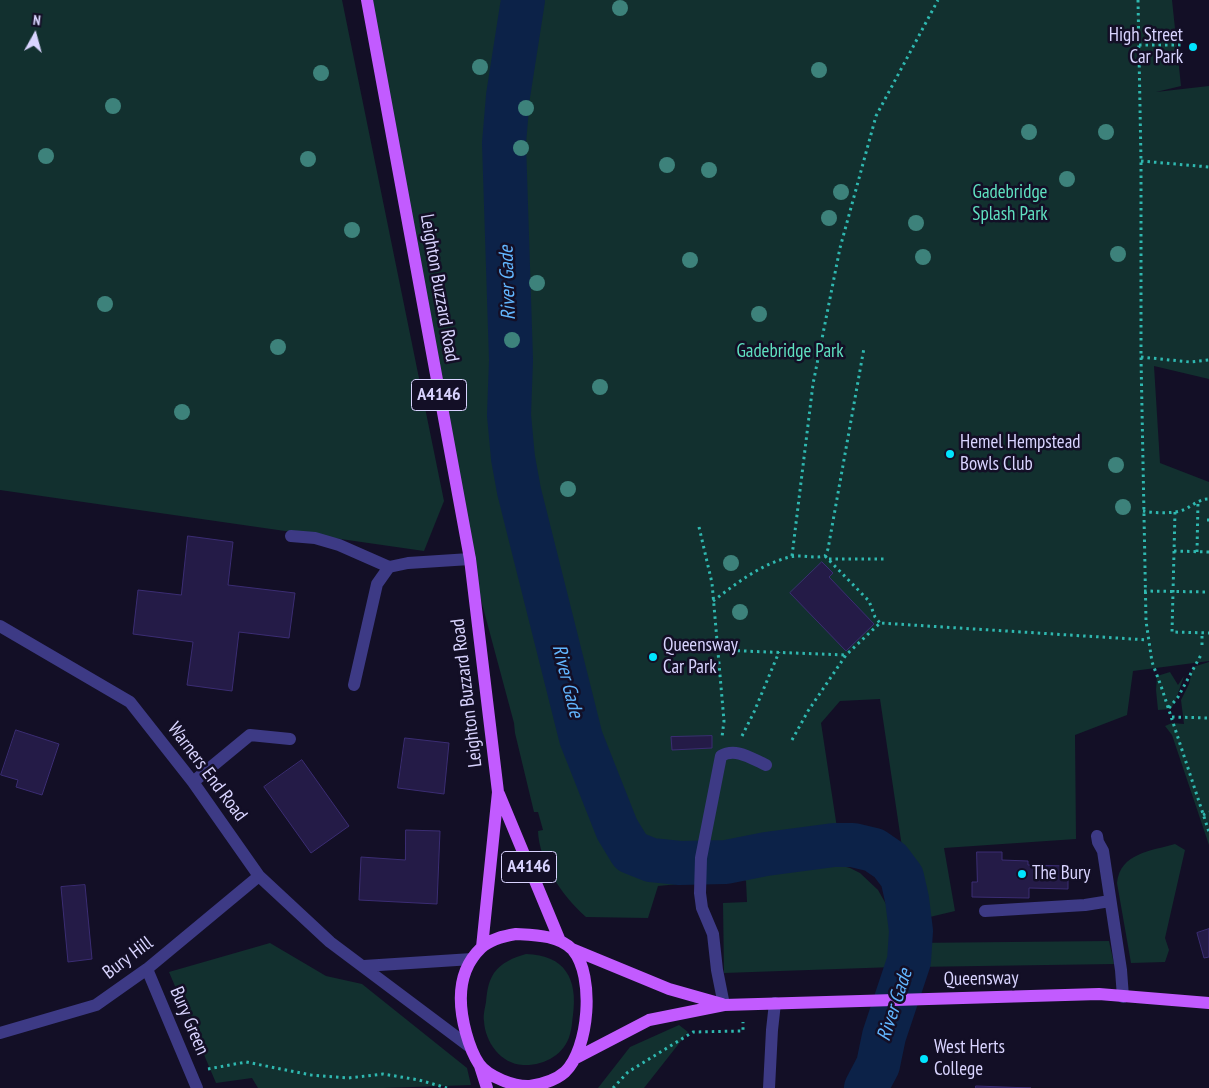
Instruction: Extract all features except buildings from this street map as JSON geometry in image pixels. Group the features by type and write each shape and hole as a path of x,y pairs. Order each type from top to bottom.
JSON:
{"main road":[{"name":"Leighton Buzzard Road","path":"367,0 470,559 498,792 482,947"},
{"name":"Leighton Buzzard Road","path":"498,792 560,941"},
{"path":"486,1088 480,1066 470,1047 462,1017 460,992 465,970 482,947 499,937 516,934 546,936 560,941 572,949 580,962 585,977 586,996 582,1036 576,1058 566,1072 559,1088"},
{"name":"Queensway","path":"572,949 669,989 724,1005"},
{"name":"Queensway","path":"576,1058 649,1020 724,1005 1100,994 1209,1003"},
{"path":"480,1066 499,1079 513,1084 528,1086 543,1084 566,1072"}],"street":[{"path":"291,536 315,538 339,545 389,567 408,563 470,559"},
{"path":"354,685 377,584 389,567"},
{"name":"Warners End Road","path":"0,626 130,702 193,782 259,876 330,942 470,1047"},
{"path":"193,782 250,734 290,739"},
{"path":"724,1005 717,970 713,934 702,908 700,892 701,864 727,754 741,754 766,765"},
{"path":"1097,836 1103,851 1122,970 1123,997"},
{"name":"Bury Hill","path":"0,1033 96,1005 147,969 259,876"},
{"path":"985,910 1085,905 1110,901"},
{"path":"364,966 472,959"},
{"name":"Bury Green","path":"147,969 197,1088"},
{"path":"769,1088 775,1003"}],"path":[{"path":"792,556 813,384 840,248 876,116 938,0"},
{"path":"1138,0 1144,591 1148,640 1152,662 1209,832"},
{"path":"1139,45 1184,45"},
{"path":"1141,161 1209,167"},
{"path":"825,556 864,348"},
{"path":"1141,357 1190,362 1209,360"},
{"path":"1143,511 1175,512 1185,509 1198,500 1209,499"},
{"path":"1197,552 1198,500"},
{"path":"1175,512 1172,632 1209,633"},
{"path":"700,527 712,583 727,754"},
{"path":"1174,552 1209,552"},
{"path":"714,601 755,571 772,562 792,556 825,556 869,601 875,617 880,623 1148,640"},
{"path":"829,559 887,559"},
{"path":"1144,591 1209,592"},
{"path":"792,740 808,711 846,655 880,623"},
{"path":"1202,632 1202,645"},
{"path":"718,650 846,655"},
{"path":"727,754 754,712 779,652"},
{"path":"1169,709 1178,697 1202,653"},
{"path":"1172,717 1209,718"},
{"path":"1203,815 1209,812"},
{"path":"613,1088 628,1072 693,1032 743,1030 743,1004"},
{"path":"190,1072 246,1062 311,1074 348,1078 383,1074 419,1080 447,1088"}],"green space":[{"path":"0,0 342,0 444,501 424,551 0,490"},
{"name":"Gadebridge Park","path":"367,0 1172,0 1181,86 1156,92 1209,86 1209,379 1154,366 1160,463 1209,482 1209,661 1133,671 1127,715 1075,735 1076,839 944,848 955,911 913,921 880,699 840,701 821,723 837,828 835,864 860,873 878,890 890,911 894,967 724,973 723,903 747,902 746,881 743,878 658,886 648,918 586,917 561,889 548,867 539,843 538,831 543,830 538,812 534,812 514,723 470,559"},
{"path":"1209,662 1209,845 1172,735 1165,726 1172,723 1184,724 1181,700 1189,684 1193,667"},
{"path":"1170,672 1178,685 1184,676 1171,709 1158,710 1157,676"},
{"path":"1175,844 1185,850 1165,938 1169,950 1165,962 1131,963 1117,883 1119,873 1130,859"},
{"path":"1109,941 1114,964 913,967 911,943"},
{"path":"270,943 326,976 362,984 467,1068 471,1085 384,1088 258,1088 252,1078 216,1083 169,972"},
{"path":"526,954 539,955 550,959 566,971 571,980 574,1002 571,1032 563,1048 552,1058 531,1065 515,1064 501,1056 487,1037 484,1016 488,987 494,973 508,961"},
{"path":"679,1025 688,1032 644,1088 598,1088 630,1047"}],"waterway":[{"name":"River Gade","path":"523,0 508,96 504,143 511,360 509,415 513,458 519,491 581,738 617,829 631,852 651,860 680,863 726,862 766,854 834,845 853,845 874,850 890,861 902,877 907,899 911,931 909,961 884,1036 878,1065 866,1088"}],"place":[{"name":"High Street Car Park","path":"1193,47"},
{"name":"Hemel Hempstead Bowls Club","path":"950,454"},
{"name":"Queensway Car Park","path":"653,657"},
{"name":"The Bury","path":"1022,874"},
{"name":"West Herts College","path":"924,1059"}],"park label":[{"name":"Gadebridge Splash Park","path":"1010,204"}]}
